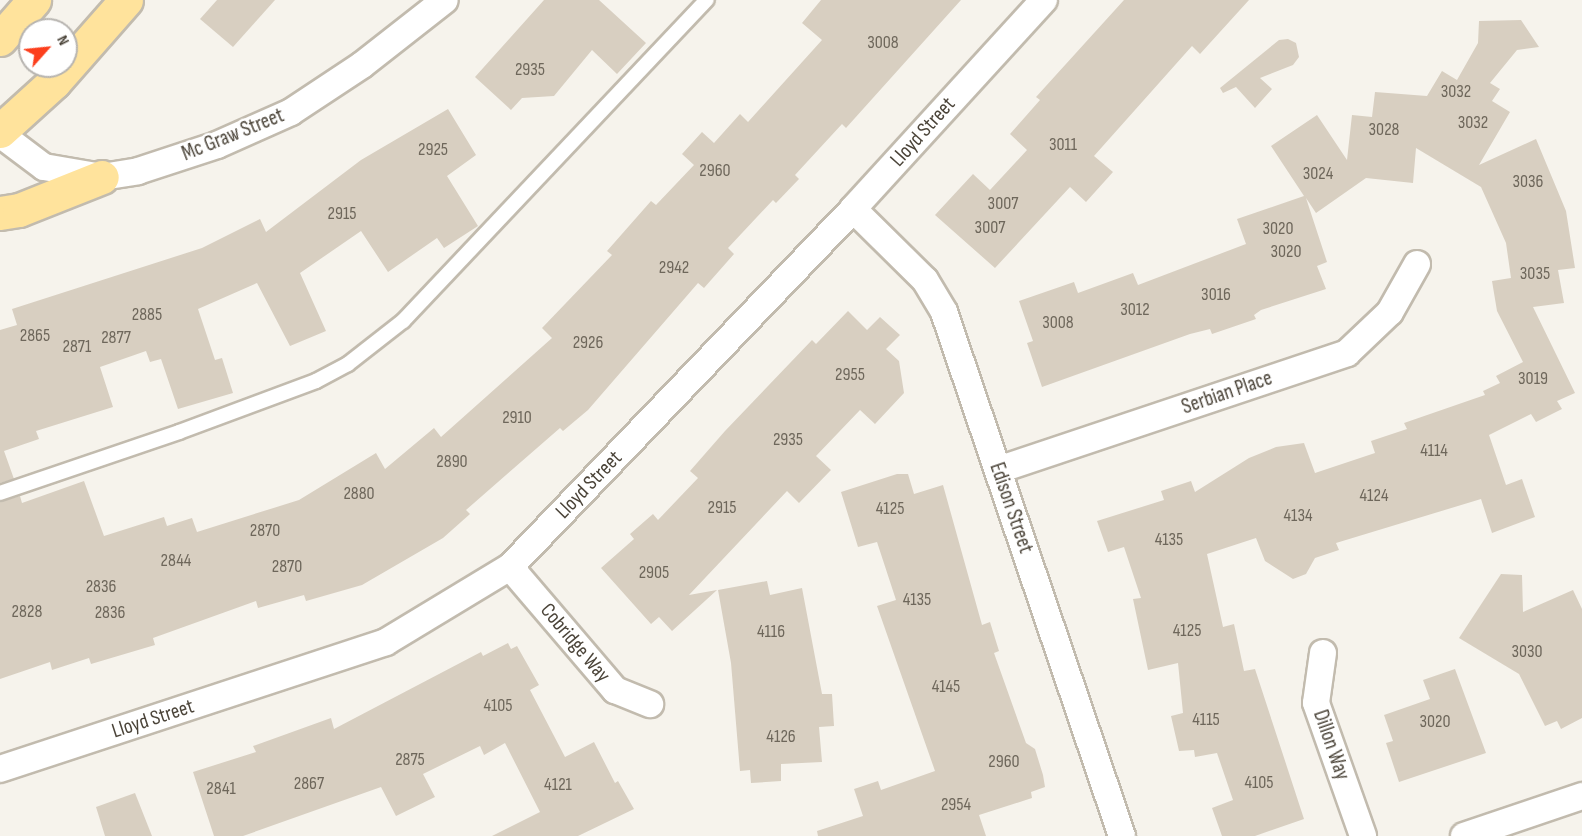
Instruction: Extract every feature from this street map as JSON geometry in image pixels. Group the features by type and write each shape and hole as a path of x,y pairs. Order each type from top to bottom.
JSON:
{"main road":[{"path":"0,39 34,0"},
{"path":"0,132 54,82 126,0"},
{"path":"0,213 19,210 102,177"}],"street":[{"name":"Mc Graw Street","path":"0,132 44,167 102,177 138,171 217,145 291,112 362,65 445,0"},
{"name":"Lloyd Street","path":"0,769 386,642 510,567 853,209 1044,0"},
{"name":"Edison Street","path":"853,209 925,280 944,312 1122,836"},
{"name":"Serbian Place","path":"998,470 1347,353 1390,312 1417,264"},
{"name":"Cobridge Way","path":"510,567 615,690 650,704"},
{"name":"Dillon Way","path":"1323,652 1316,703 1363,836"},
{"path":"1464,836 1582,796"}],"lane":[{"path":"0,493 316,381 357,358 423,301 707,0"}],"building":[{"path":"217,0 275,0 233,47 200,19"},
{"path":"544,0 599,0 646,43 617,74 592,50 554,96 522,98 511,110 475,77"},
{"path":"821,0 961,0 846,128 842,124 795,175 799,179 776,203 773,200 728,248 734,254 704,288 698,283 588,410 563,431 560,428 466,510 470,514 443,538 362,585 306,601 304,595 258,608 256,601 153,638 155,645 91,664 89,658 52,670 50,662 0,679 0,502 20,496 22,503 84,481 104,536 164,517 167,526 192,518 197,532 299,500 376,453 385,469 434,428 441,437 552,338 542,328 612,255 607,251 651,201 656,205 694,165 682,154 702,132 714,143 740,114 748,122 822,40 802,23"},
{"path":"1124,0 1249,0 1200,54 1192,46 1094,156 1113,172 1086,202 1070,187 995,268 935,215 973,174 990,190 1027,150 1010,134 1040,100 1036,97"},
{"path":"1521,20 1539,47 1517,50 1490,83 1500,89 1492,101 1510,112 1479,165 1536,139 1566,211 1575,268 1558,270 1564,303 1533,307 1575,393 1557,401 1562,409 1536,422 1531,414 1489,435 1506,485 1522,479 1535,517 1492,533 1481,499 1336,543 1339,550 1315,558 1306,574 1293,579 1265,561 1256,538 1207,554 1223,627 1234,624 1244,671 1255,669 1304,819 1255,836 1222,836 1212,808 1233,800 1217,753 1195,757 1194,750 1179,751 1171,716 1183,713 1178,663 1148,670 1133,599 1141,598 1124,547 1108,552 1097,521 1164,500 1161,491 1191,481 1195,492 1249,458 1276,447 1304,443 1315,473 1375,453 1371,441 1407,429 1404,423 1485,395 1483,391 1500,383 1496,376 1523,362 1497,311 1492,281 1511,278 1506,243 1481,187 1416,148 1413,183 1366,178 1316,213 1306,198 1327,262 1317,266 1326,289 1261,310 1254,315 1256,319 1212,334 1210,329 1190,334 1042,387 1027,343 1033,341 1019,301 1074,282 1078,293 1133,273 1138,285 1246,244 1237,219 1304,196 1271,146 1317,115 1347,160 1352,115 1372,117 1375,92 1427,96 1442,71 1457,80 1478,43 1479,21"},
{"path":"1288,39 1296,43 1299,57 1293,65 1260,78 1272,89 1255,108 1236,87 1223,93 1220,88 1279,40"},
{"path":"448,109 476,155 447,176 478,226 444,248 437,238 388,272 361,231 300,273 326,331 290,346 257,283 198,309 215,360 222,358 233,393 178,409 161,359 150,362 146,351 100,367 113,407 36,431 39,439 4,451 14,479 0,483 0,330 17,325 12,309 202,248 260,219 266,232 361,160"},
{"path":"848,311 867,330 880,317 900,335 886,349 899,361 904,393 875,424 860,410 816,456 831,470 799,503 787,491 689,595 717,590 672,631 659,617 651,624 601,568 634,539 630,534 653,514 658,520 698,478 690,471 725,431 812,340 816,344"},
{"path":"897,474 908,474 914,494 943,485 982,625 990,622 999,651 994,653 1026,743 1035,749 1043,775 1045,787 1031,792 1032,798 979,815 986,836 818,836 817,831 863,816 854,789 878,781 881,790 935,771 877,606 896,600 877,542 858,547 841,492"},
{"path":"1501,574 1522,575 1523,612 1573,590 1582,609 1582,718 1561,729 1557,721 1545,726 1519,674 1459,638"},
{"path":"767,581 770,595 802,588 822,694 832,694 834,726 819,727 822,762 781,764 781,781 751,783 750,770 740,771 731,663 718,590"},
{"path":"508,643 511,649 517,646 539,685 530,690 565,757 594,742 615,783 618,781 634,809 578,836 492,836 540,812 505,743 484,755 480,746 423,774 435,797 396,816 381,787 243,836 214,836 193,772 256,752 253,746 331,718 334,729 481,652 483,656"},
{"path":"1455,669 1486,753 1399,782 1386,743 1393,741 1384,715 1430,699 1423,680"},
{"path":"135,793 152,836 105,836 96,807"}]}
